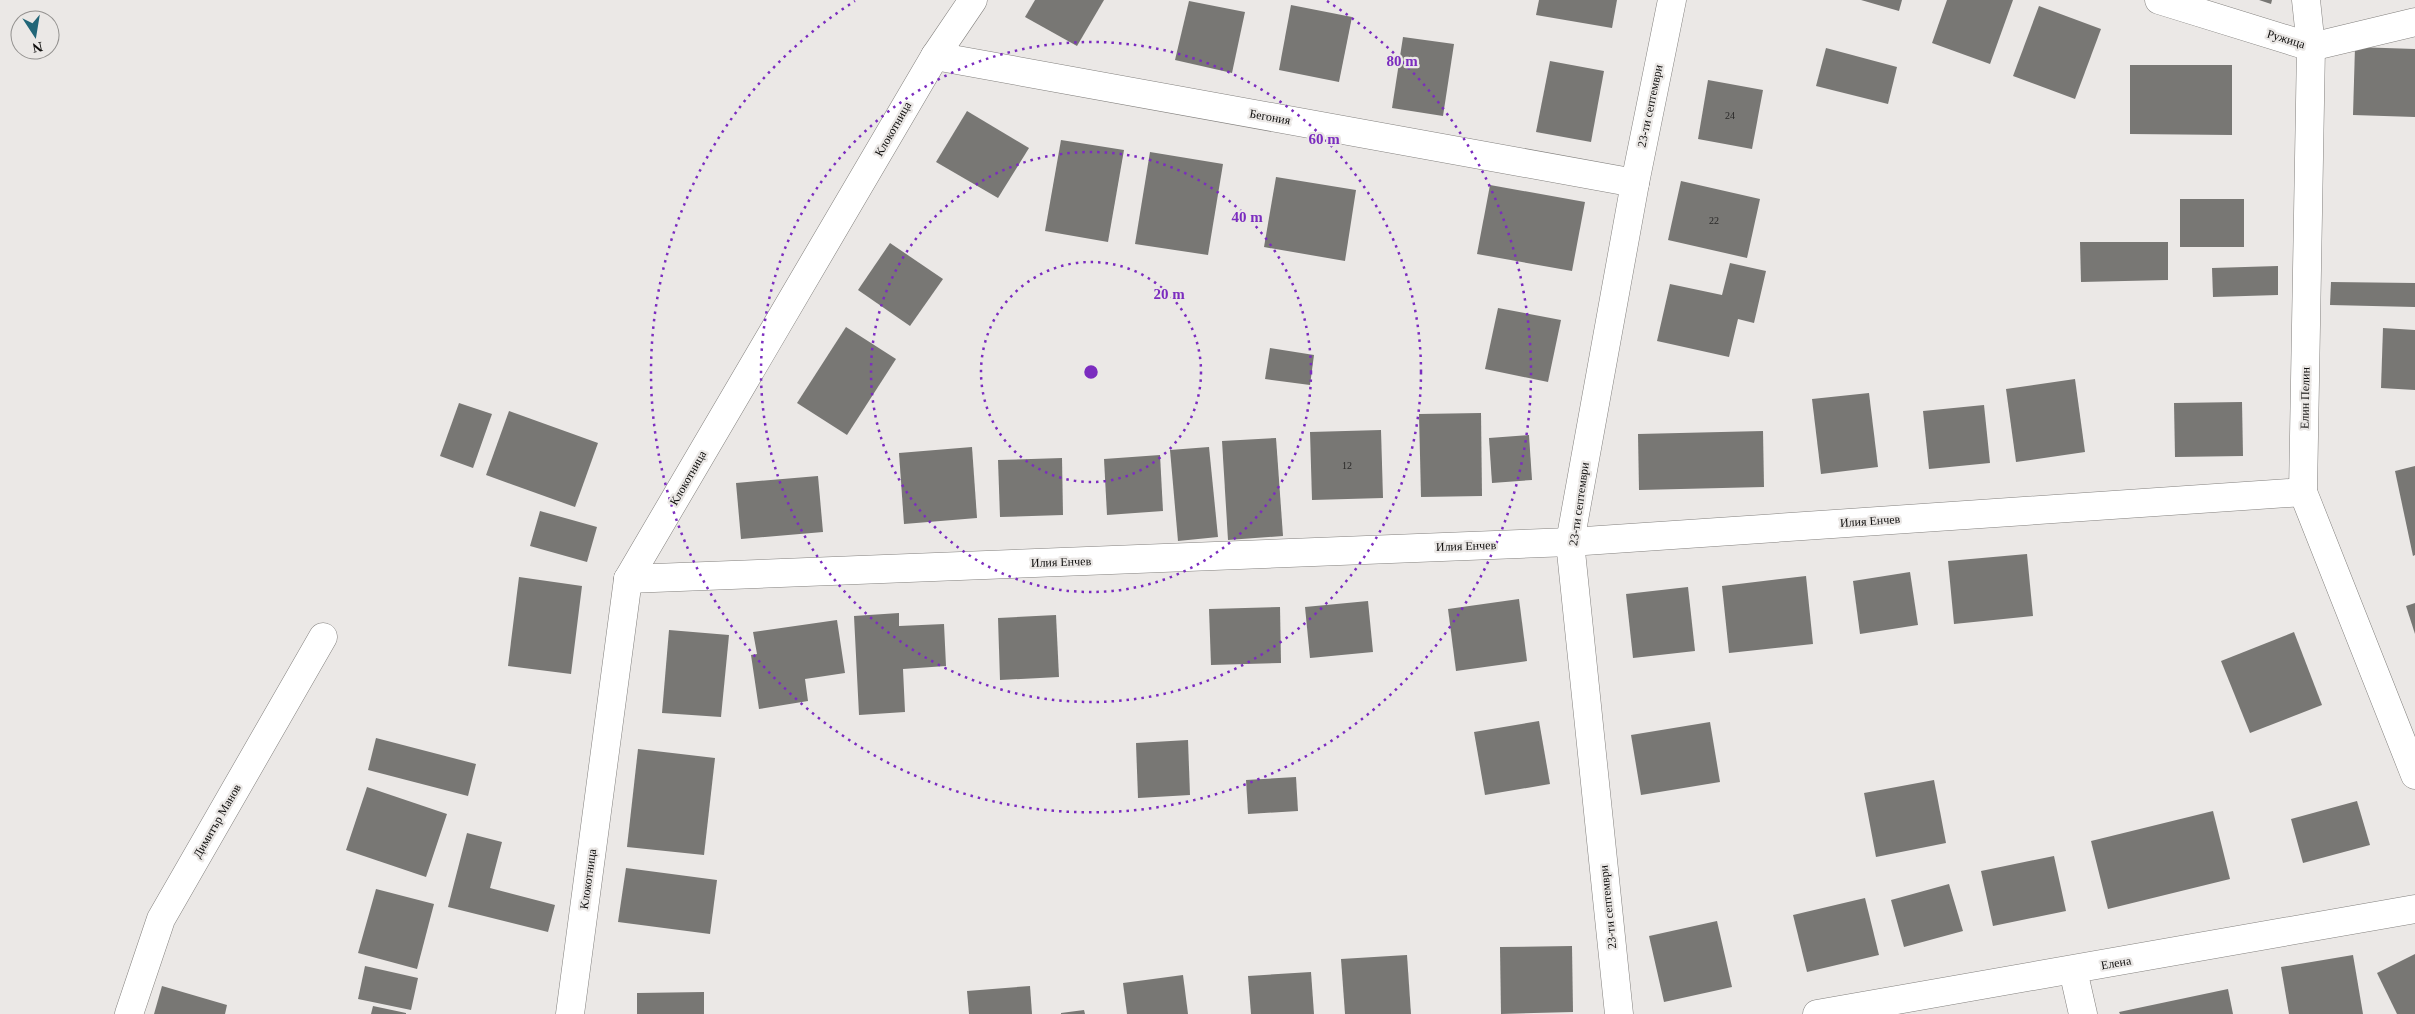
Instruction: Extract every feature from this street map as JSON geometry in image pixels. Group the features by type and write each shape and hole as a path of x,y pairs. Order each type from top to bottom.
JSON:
{"street":[{"name":"Клокотница","path":"570,1014 628,579 935,56 972,0"},
{"name":"23-ти септември","path":"1619,1014 1570,542 1634,183 1672,0"},
{"name":"Ружица","path":"2160,0 2311,47 2415,22"},
{"name":"Елин Пелин","path":"2306,0 2311,47 2303,492 2415,774"},
{"name":"Бегония","path":"935,56 1634,183"},
{"name":"Илия Енчев","path":"628,579 1570,542 2303,492"},
{"name":"Димитър Манов","path":"129,1014 161,919 323,637"},
{"name":"Елена","path":"1818,1014 2415,909"},
{"path":"2073,970 2083,1014"}],"building":[{"path":"1035,0 1104,0 1077,46 1025,17"},
{"path":"1539,0 1617,0 1612,28 1536,15"},
{"path":"1861,0 1902,0 1899,11"},
{"path":"1947,0 2013,0 1990,64 1932,43"},
{"path":"2259,0 2272,0 2271,4"},
{"path":"1189,1 1245,12 1232,73 1175,60"},
{"path":"1291,5 1352,17 1339,82 1279,70"},
{"path":"2039,6 2101,29 2075,99 2013,76"},
{"path":"1403,37 1454,44 1443,116 1392,108"},
{"path":"2355,47 2415,49 2415,117 2353,115"},
{"path":"1826,48 1897,67 1888,104 1816,86"},
{"path":"1550,61 1604,71 1591,142 1536,132"},
{"path":"2130,65 2232,65 2232,135 2130,134"},
{"path":"1708,80 1763,90 1752,149 1698,139"},
{"path":"967,111 1029,148 998,198 936,162"},
{"path":"1061,140 1124,150 1108,242 1045,231"},
{"path":"1150,152 1223,164 1208,255 1135,244"},
{"path":"1276,177 1356,190 1345,261 1264,247"},
{"path":"1681,181 1760,199 1747,258 1668,240"},
{"path":"1490,185 1585,202 1572,271 1477,254"},
{"path":"2180,199 2244,199 2244,247 2180,247"},
{"path":"2080,242 2168,242 2168,280 2081,282"},
{"path":"890,243 943,279 910,326 858,290"},
{"path":"1730,263 1766,271 1754,323 1738,319 1729,357 1657,341 1670,284 1722,295"},
{"path":"2278,266 2278,295 2213,297 2212,268"},
{"path":"2331,282 2415,283 2415,307 2330,305"},
{"path":"1498,308 1561,320 1548,382 1485,369"},
{"path":"846,327 896,359 847,435 797,403"},
{"path":"2383,328 2415,330 2415,390 2381,388"},
{"path":"1270,348 1314,355 1310,385 1265,379"},
{"path":"2075,379 2085,452 2016,462 2006,389"},
{"path":"1869,393 1878,467 1821,474 1812,399"},
{"path":"2242,402 2243,456 2175,457 2174,403"},
{"path":"459,403 492,414 473,468 440,456"},
{"path":"1984,405 1990,463 1929,469 1923,411"},
{"path":"509,411 598,443 575,507 486,475"},
{"path":"1481,413 1482,496 1421,497 1419,414"},
{"path":"1381,430 1383,498 1312,500 1310,432"},
{"path":"1763,431 1764,487 1639,490 1638,434"},
{"path":"1529,435 1532,480 1492,483 1489,438"},
{"path":"1276,438 1283,536 1228,540 1222,441"},
{"path":"972,447 977,518 904,524 899,453"},
{"path":"1209,447 1218,537 1178,541 1170,450"},
{"path":"1160,455 1163,511 1107,515 1104,459"},
{"path":"1062,458 1063,515 1000,517 998,460"},
{"path":"2415,466 2415,555 2413,556 2395,471"},
{"path":"818,476 823,532 741,539 736,483"},
{"path":"540,511 597,527 587,562 530,546"},
{"path":"2027,554 2033,616 1954,624 1948,561"},
{"path":"1910,572 1918,625 1860,634 1853,581"},
{"path":"1806,576 1813,644 1729,653 1722,586"},
{"path":"519,577 582,586 571,674 508,666"},
{"path":"1688,587 1695,651 1633,658 1626,594"},
{"path":"1519,599 1527,661 1456,671 1448,609"},
{"path":"1368,601 1373,652 1310,658 1305,607"},
{"path":"2415,603 2415,634 2406,606"},
{"path":"1280,607 1281,663 1211,665 1209,609"},
{"path":"899,613 899,626 944,624 946,666 903,669 905,712 859,715 854,616"},
{"path":"1056,615 1059,677 1000,680 998,618"},
{"path":"837,620 845,673 805,679 808,701 759,709 751,655 757,654 753,632"},
{"path":"669,630 729,635 721,717 662,713"},
{"path":"2294,632 2322,705 2250,733 2221,661"},
{"path":"1539,721 1550,784 1485,795 1474,732"},
{"path":"1710,722 1720,782 1641,795 1631,735"},
{"path":"376,738 476,764 468,796 368,770"},
{"path":"1188,740 1190,795 1138,798 1136,743"},
{"path":"638,749 715,758 704,855 627,847"},
{"path":"1296,777 1298,811 1248,814 1246,780"},
{"path":"1934,780 1946,843 1876,857 1864,793"},
{"path":"367,787 447,814 426,877 346,850"},
{"path":"2357,801 2370,845 2303,863 2291,819"},
{"path":"2213,811 2230,879 2108,909 2091,841"},
{"path":"467,833 502,842 490,888 555,905 548,932 448,907"},
{"path":"2054,856 2066,911 1993,926 1981,871"},
{"path":"626,868 717,880 710,934 618,922"},
{"path":"1949,884 1963,931 1904,947 1891,900"},
{"path":"376,889 434,904 417,969 358,953"},
{"path":"1865,898 1879,955 1807,972 1793,915"},
{"path":"1717,921 1732,987 1664,1002 1649,936"},
{"path":"1572,946 1573,1012 1501,1014 1500,947"},
{"path":"2415,954 2415,1014 2397,1014 2377,973"},
{"path":"1407,955 1411,1014 1345,1014 1341,959"},
{"path":"2353,955 2363,1014 2289,1014 2281,967"},
{"path":"365,966 418,978 411,1010 358,999"},
{"path":"1311,972 1314,1014 1251,1014 1248,976"},
{"path":"1183,975 1188,1014 1127,1014 1123,983"},
{"path":"162,986 227,1005 225,1014 154,1014"},
{"path":"1030,986 1032,1014 969,1014 967,991"},
{"path":"2228,989 2233,1014 2120,1014 2119,1012"},
{"path":"704,992 704,1014 637,1014 637,993"},
{"path":"373,1006 406,1013 406,1014 371,1014"},
{"path":"1084,1010 1085,1014 1061,1014 1061,1013"}]}
